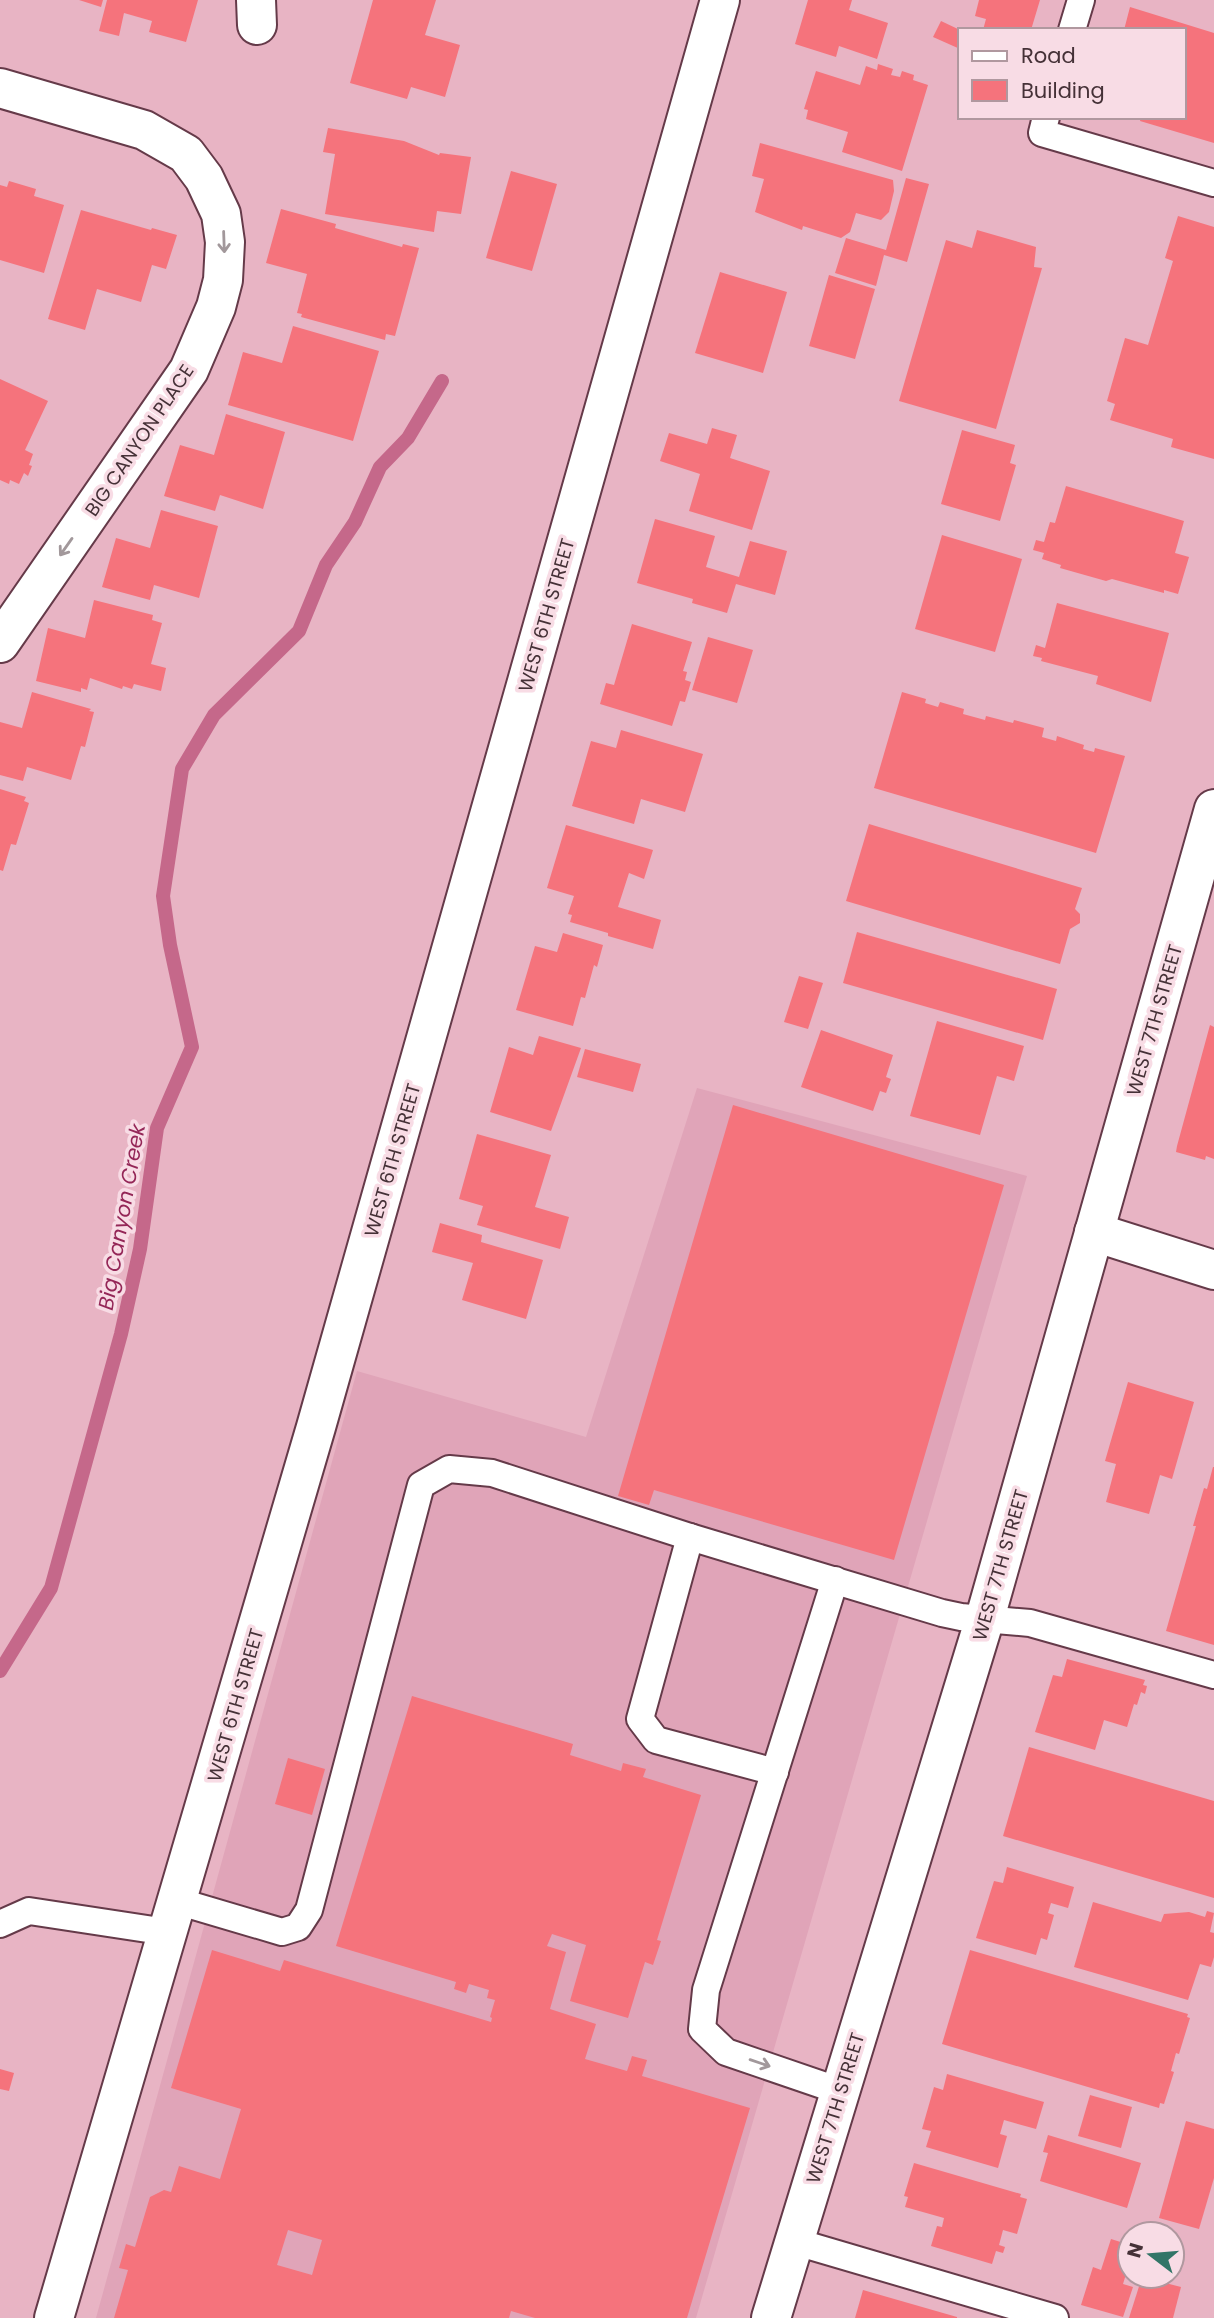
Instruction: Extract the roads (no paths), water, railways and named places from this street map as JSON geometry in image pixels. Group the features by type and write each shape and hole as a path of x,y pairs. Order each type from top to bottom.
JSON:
{"street":[{"name":"WEST 6TH STREET","path":"54,2318 328,1386 720,0"},
{"name":"BIG CANYON PLACE","path":"0,88 144,130 186,154 204,178 220,214 225,242 223,279 209,328 189,370 0,643"},
{"name":"WEST 7TH STREET","path":"771,2318 985,1618 1214,808"},
{"path":"1094,1232 1214,1270"}],"lane":[{"path":"1073,28 1081,0"},
{"path":"1046,119 1042,133 1214,183"},
{"path":"0,1924 29,1910 172,1916 282,1932 298,1927 309,1910 421,1485 449,1469 492,1473 690,1537 942,1613 1030,1623 1214,1675"},
{"path":"690,1537 640,1719 656,1740 775,1772"},
{"path":"835,1580 706,1990 702,2029 726,2052 840,2091"},
{"path":"793,2242 1055,2318"}],"waterway":[{"name":"Big Canyon Creek","path":"0,1671 51,1588 121,1334 140,1249 157,1128 192,1047 170,945 163,896 182,769 214,715 299,631 326,565 355,522 380,467 408,438 442,381"}]}
